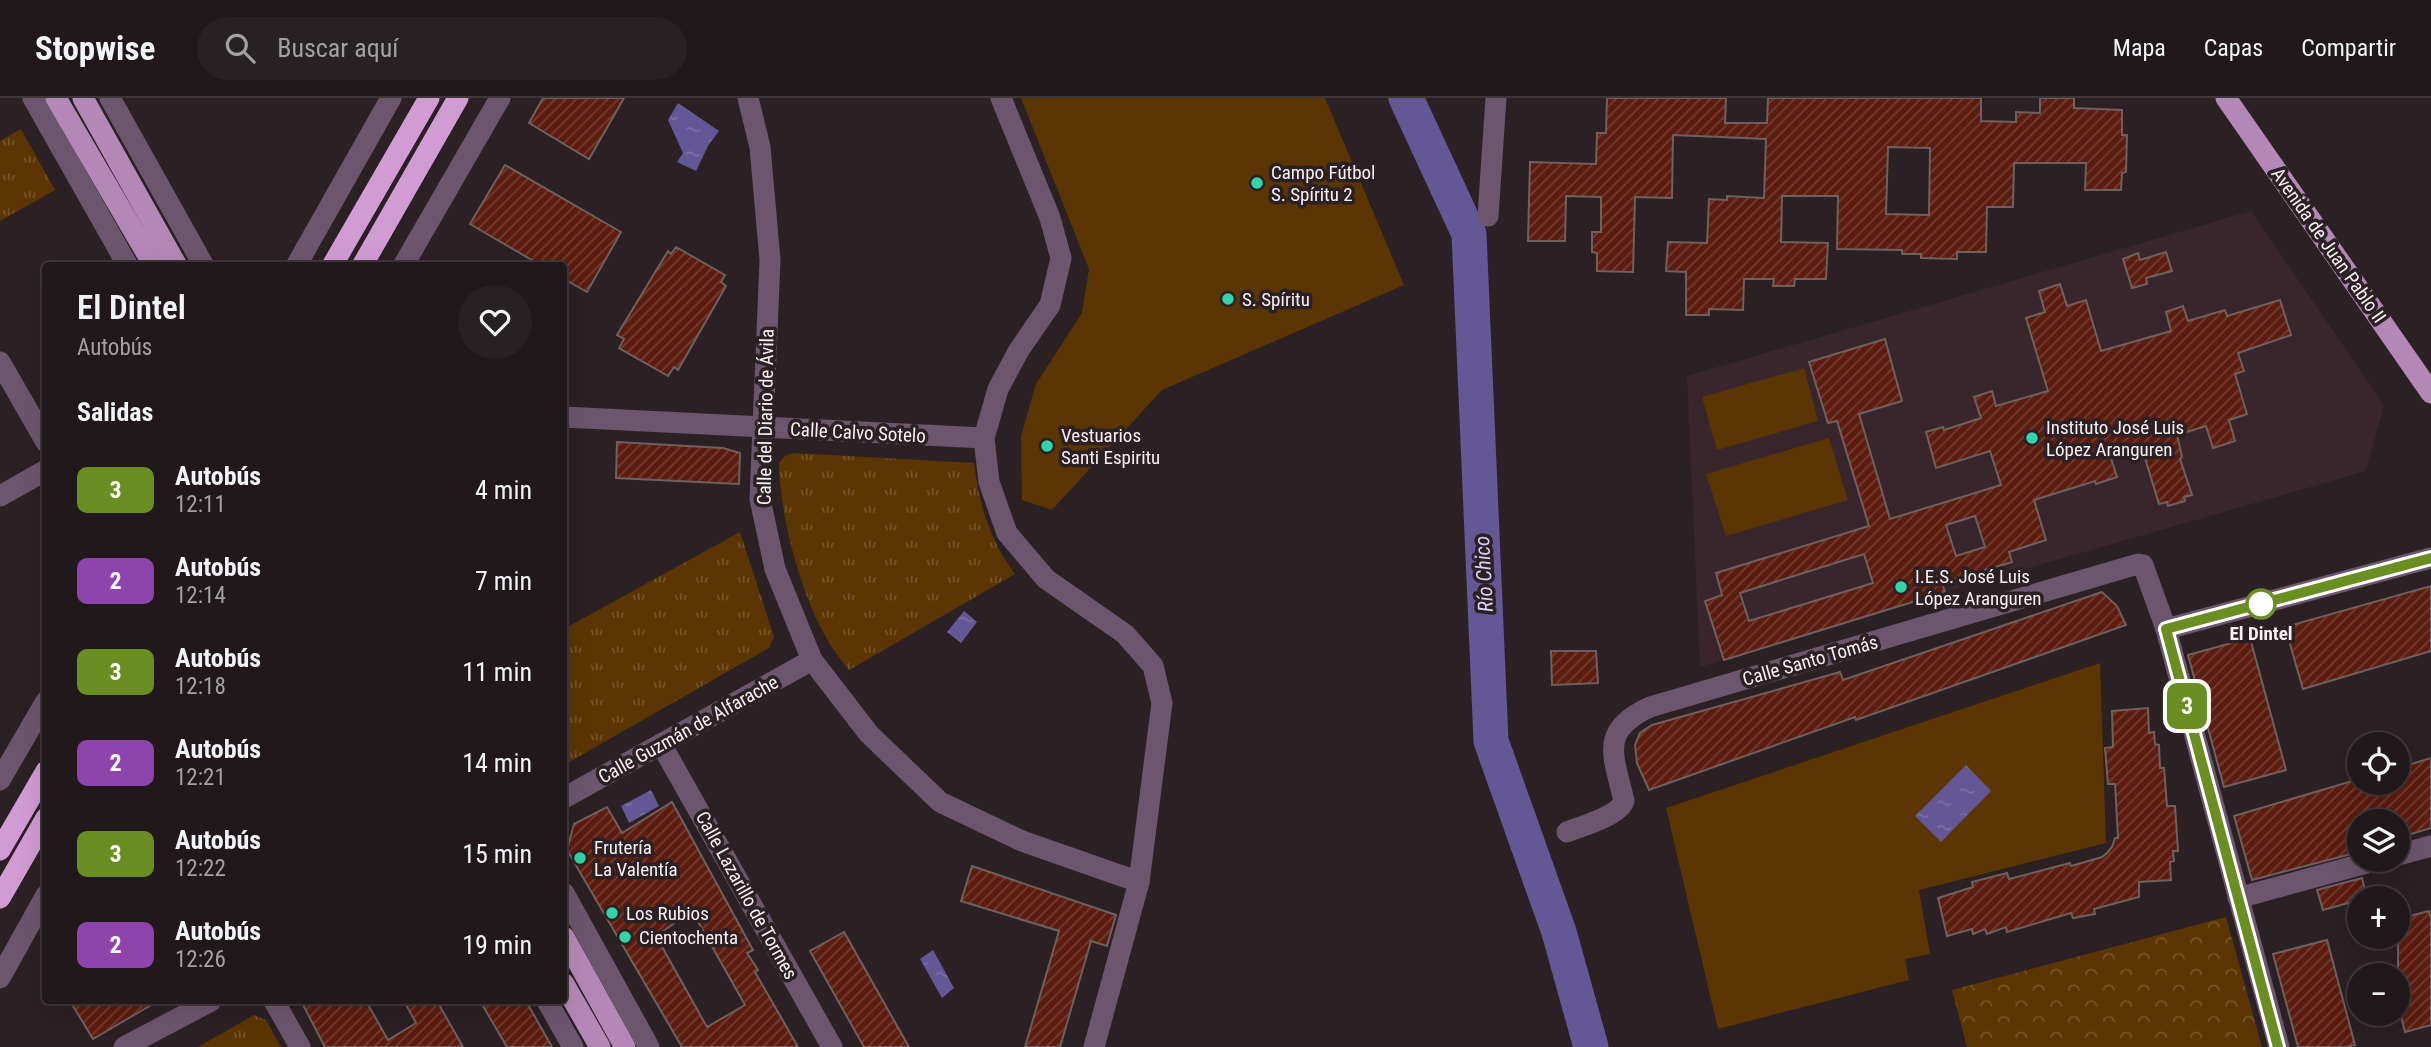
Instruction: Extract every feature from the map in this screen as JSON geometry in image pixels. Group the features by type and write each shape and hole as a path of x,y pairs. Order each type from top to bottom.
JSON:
{"highway":[{"path":"334,262 429,98"},
{"path":"364,262 458,98"},
{"path":"0,850 42,778"},
{"path":"0,898 42,825"}],"main road":[{"path":"56,98 152,262"},
{"path":"83,98 175,262"},
{"name":"Avenida de Juan Pablo II","path":"2227,98 2431,393"},
{"path":"567,942 625,1047"},
{"path":"567,989 600,1047"}],"street":[{"path":"33,98 126,262"},
{"path":"110,98 202,262"},
{"path":"298,262 391,98"},
{"path":"405,262 500,98"},
{"name":"Calle del Diario de Ávila","path":"748,98 760,147 770,260 760,499 775,569 812,660 869,734 940,802 1023,841 1139,882"},
{"path":"1001,98 1050,218 1061,258 1050,305 1019,351 998,389 984,438 989,482 1007,533 1046,579 1125,634 1153,666 1162,703 1139,882 1094,1047"},
{"path":"1488,216 1496,98"},
{"path":"0,362 42,435"},
{"name":"Calle Calvo Sotelo","path":"567,417 984,438"},
{"path":"0,496 42,472"},
{"path":"2278,1047 2166,629 2431,558"},
{"name":"Calle Santo Tomás","path":"1567,832 1615,813 1622,807 1625,801 1612,748 1623,724 1643,710 2138,564 2143,565 2166,629"},
{"name":"Calle Guzmán de Alfarache","path":"567,796 812,660"},
{"path":"0,780 42,708"},
{"name":"Calle Lazarillo de Tormes","path":"661,744 832,1047"},
{"path":"2410,852 2431,846"},
{"path":"2238,898 2347,868"},
{"path":"567,897 649,1047"},
{"path":"0,978 42,902"},
{"path":"124,1047 205,1004"},
{"path":"276,1004 300,1047"},
{"path":"549,1004 573,1047"}],"shaded area":[{"name":"Instituto José Luis López Aranguren","path":"2251,211 2384,405 2366,471 1945,592 1700,667 1687,376"}],"green space":[{"name":"S. Spíritu","path":"1021,98 1325,98 1404,285 1162,390 1052,510 1022,500 1021,436 1036,384 1082,313 1089,269"},
{"path":"21,129 55,190 0,221 0,141"},
{"path":"1804,368 1818,421 1717,450 1702,397"},
{"path":"1829,438 1848,500 1726,536 1706,474"},
{"path":"793,453 974,463 987,522 1015,574 849,670 817,620 793,554 783,506 779,463 785,456"},
{"path":"740,532 774,637 769,648 567,763 567,627"},
{"path":"2100,663 2106,843 1919,890 1930,954 1905,959 1909,980 1718,1029 1666,808"},
{"path":"2226,917 2262,1047 1967,1047 1952,990"},
{"path":"254,1015 266,1020 281,1047 198,1047"}],"water":[{"path":"678,103 719,131 696,171 677,162 683,153 668,120"},
{"path":"964,611 977,622 961,643 947,632"},
{"path":"1966,765 1991,791 1941,842 1915,816"},
{"path":"651,790 659,806 629,823 621,806"},
{"path":"933,950 954,988 942,998 920,959"}],"building":[{"path":"543,98 624,98 589,159 529,123"},
{"path":"1607,98 1726,98 1725,123 1767,123 1768,98 1981,98 1981,121 2016,122 2016,112 2040,113 2040,98 2074,98 2074,108 2122,110 2122,135 2127,135 2126,172 2122,173 2121,190 2085,190 2086,163 2014,163 2013,207 1987,207 1986,252 1957,252 1957,259 1921,258 1921,254 1902,254 1902,250 1837,249 1838,196 1782,196 1781,242 1828,243 1826,279 1795,279 1794,286 1773,286 1774,279 1744,279 1743,310 1709,309 1709,315 1686,315 1686,272 1666,271 1668,242 1707,243 1709,199 1727,200 1727,196 1764,198 1766,139 1673,135 1672,198 1635,197 1633,272 1597,271 1597,253 1592,252 1592,232 1601,232 1601,197 1566,196 1565,241 1528,241 1530,162 1596,164 1597,133 1606,133","holes":["1888,147 1930,148 1929,215 1886,214"]},
{"path":"505,165 621,232 587,292 567,281 567,262 535,262 470,224"},
{"path":"676,247 725,275 721,282 726,286 678,370 674,367 668,376 619,348 624,339 617,335 668,251 671,254"},
{"path":"2166,252 2172,271 2146,278 2147,284 2132,288 2123,259 2138,253 2140,260"},
{"path":"2060,284 2067,306 2086,300 2101,351 2171,331 2166,312 2183,306 2188,321 2225,310 2227,316 2280,300 2291,335 2238,353 2244,371 2235,374 2247,414 2229,420 2235,441 2213,448 2206,426 2177,435 2182,457 2180,459 2192,495 2184,497 2185,501 2168,506 2167,502 2159,504 2141,445 2110,455 2117,477 2034,500 2046,540 2009,552 2012,562 1942,583 1945,592 1724,660 1705,601 1722,595 1716,573 1869,526 1837,421 1828,423 1809,362 1885,339 1902,401 1859,414 1890,519 2001,485 1990,451 1936,468 1926,432 1943,427 1944,430 1981,418 1974,397 1992,391 1996,406 2048,391 2026,318 2045,312 2039,291","holes":["1975,516 1985,547 1956,556 1946,525","1864,554 1873,583 1749,621 1740,593"]},
{"path":"617,442 723,448 740,453 739,484 616,478"},
{"path":"2431,586 2431,651 2303,689 2285,627"},
{"path":"2102,592 2117,606 2126,625 1649,790 1637,763 1635,745 1640,733 1652,725 1840,672 1843,680"},
{"path":"2250,638 2286,770 2224,787 2188,655"},
{"path":"1551,651 1596,651 1598,683 1552,685"},
{"path":"2148,708 2149,733 2154,732 2155,744 2159,745 2160,768 2164,768 2167,806 2175,806 2178,851 2173,851 2174,861 2170,862 2171,880 2139,882 2139,897 2094,909 2095,914 2073,918 2071,913 2007,932 2006,927 1987,934 1985,929 1973,934 1972,929 1947,936 1938,898 1973,887 1972,882 2007,873 2009,879 2070,863 2071,866 2107,853 2115,838 2118,838 2115,784 2108,784 2105,748 2113,747 2112,711"},
{"path":"2431,758 2431,828 2410,834 2410,809 2347,809 2347,855 2252,880 2234,816 2347,783 2347,795 2410,795 2410,764"},
{"path":"672,802 753,950 747,953 758,970 755,972 798,1047 682,1047 567,850 574,824 607,807 622,833","holes":["692,911 745,1005 707,1027 656,936"]},
{"path":"972,866 1116,915 1107,946 1091,941 1060,1047 1025,1047 1059,931 961,901"},
{"path":"2362,878 2364,886 2347,886 2347,903 2323,910 2317,890"},
{"path":"2429,911 2431,919 2431,1025 2405,1032 2404,1026 2410,1026 2410,963 2398,963 2398,949 2410,949 2410,916"},
{"path":"844,932 909,1047 864,1047 810,951"},
{"path":"2327,940 2347,1015 2347,1026 2350,1026 2355,1045 2298,1047 2273,954"},
{"path":"72,1004 153,1004 93,1039"},
{"path":"303,1004 368,1004 388,1040 416,1023 406,1004 439,1004 463,1047 325,1047"},
{"path":"482,1004 528,1004 552,1047 507,1047"}],"waterway":[{"name":"Río Chico","path":"1406,98 1469,234 1491,741 1559,932 1591,1047"}],"bus line":[{"name":"3","path":"2278,1047 2166,629 2431,558"}],"place":[{"name":"Campo Fútbol S. Spíritu 2","path":"1257,183"},
{"name":"S. Spíritu","path":"1228,299"},
{"name":"Instituto José Luis López Aranguren","path":"2032,438"},
{"name":"Vestuarios Santi Espiritu","path":"1047,446"},
{"name":"I.E.S. José Luis López Aranguren","path":"1901,587"},
{"name":"El Dintel","path":"2261,604"},
{"name":"Frutería La Valentía","path":"580,858"},
{"name":"Los Rubios","path":"612,913"},
{"name":"Cientochenta","path":"625,937"}]}
